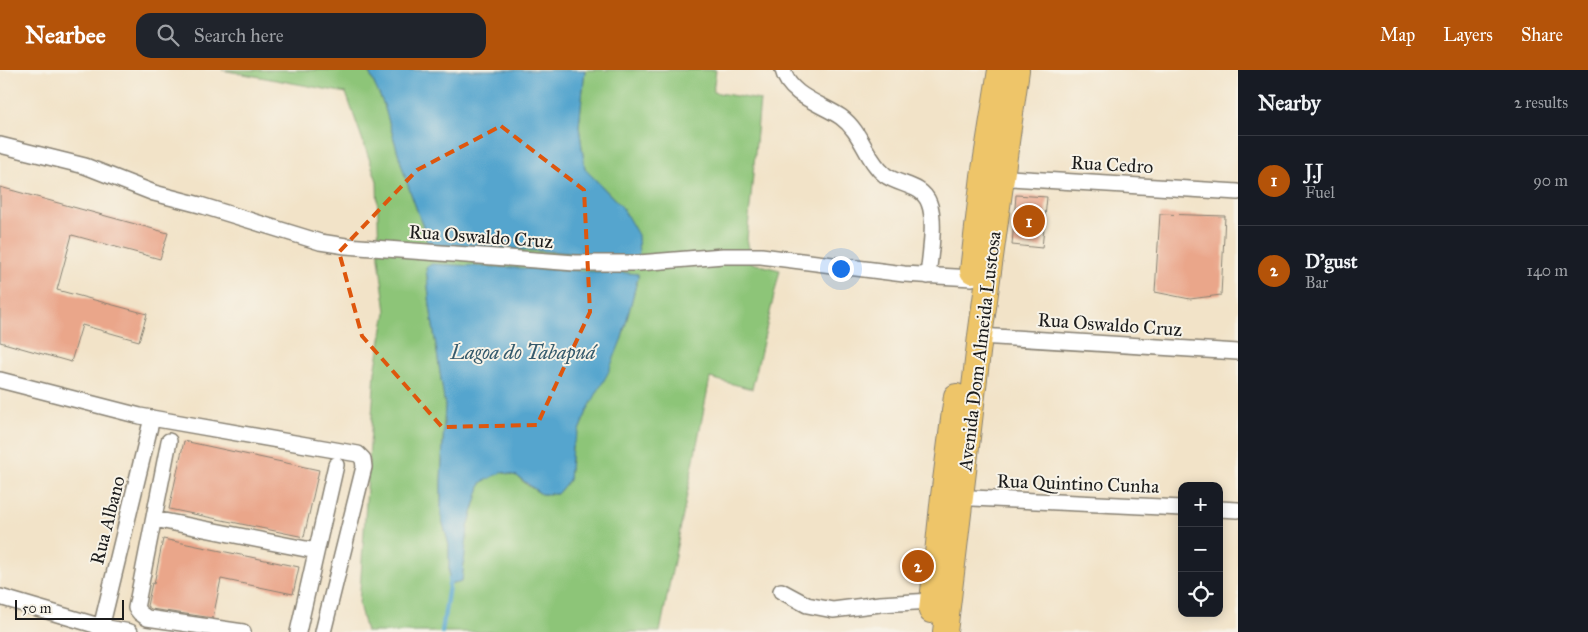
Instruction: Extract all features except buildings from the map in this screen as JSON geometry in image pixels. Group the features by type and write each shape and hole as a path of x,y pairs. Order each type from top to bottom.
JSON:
{"main road":[{"name":"Avenida Dom Almeida Lustosa","path":"930,632 932,601 980,336 1000,70"},
{"name":"Avenida Dom Almeida Lustosa","path":"945,632 952,497 972,278 992,177 1017,70"}],"street":[{"path":"784,70 791,86 852,126 878,168 894,180 915,187 924,194 929,203 932,218 928,276"},
{"name":"Rua Oswaldo Cruz","path":"0,145 85,166 154,193 208,207 320,242 346,246 575,263 639,263 723,256 761,256 928,276 972,278"},
{"name":"Rua Cedro","path":"992,177 1238,192"},
{"name":"Rua Oswaldo Cruz","path":"980,336 1238,352"},
{"path":"0,380 152,418 358,454 363,459 364,467 323,632"},
{"name":"Rua Albano","path":"101,629 152,418"},
{"path":"169,441 136,608 148,618 243,632"},
{"path":"298,632 336,465"},
{"name":"Rua Quintino Cunha","path":"952,497 1178,508"},
{"path":"1223,509 1238,510"},
{"path":"154,519 316,551"},
{"path":"780,591 807,605 833,610 880,604 932,601"},
{"path":"0,597 101,629 130,632"}],"highlighted area":[{"path":"501,126 584,190 590,312 537,425 442,427 362,336 339,252 417,170"}],"green space":[{"path":"222,70 368,70 384,105 406,180 426,235 427,246 465,246 575,254 622,207 585,169 579,126 585,70 716,70 713,92 760,100 747,239 752,263 780,270 752,389 710,378 660,632 366,632 359,604 375,372 386,312 379,258 377,181 346,93","holes":["426,267 638,274 622,338 572,447 569,480 557,494 541,494 517,476 501,472 481,483 468,527 462,581 449,584 449,545 441,516 445,406"]}],"water":[{"path":"368,70 585,70 579,126 585,169 622,207 638,235 639,259 533,250 427,246 426,235 406,180 384,105"},
{"name":"Lagoa do Tabapuá","path":"432,264 638,274 622,338 608,373 588,409 572,447 569,480 557,494 541,494 517,476 502,472 481,483 468,527 462,581 449,584 449,545 441,516 445,406 426,267"}],"waterway":[{"path":"442,632 450,579"}],"place":[{"name":"J.J","path":"1029,221"},
{"name":"D'gust","path":"918,566"}]}
